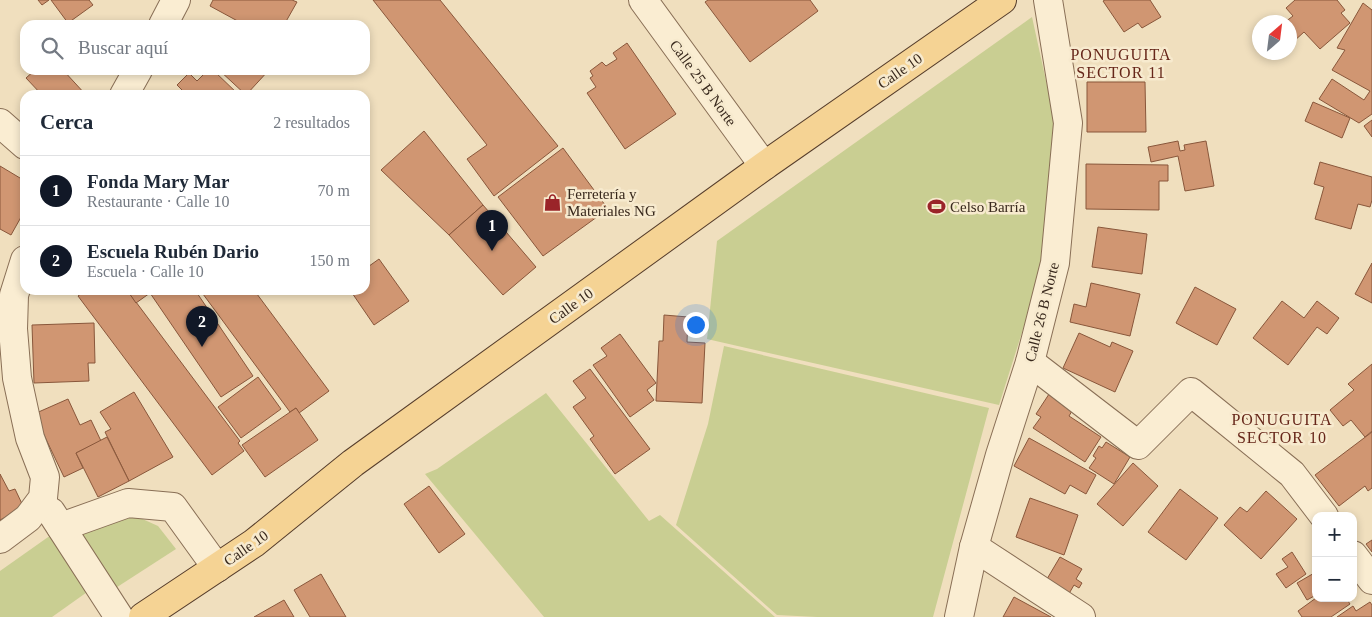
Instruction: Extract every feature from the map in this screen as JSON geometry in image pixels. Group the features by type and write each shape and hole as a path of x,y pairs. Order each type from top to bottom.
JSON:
{"main road":[{"name":"Calle 10","path":"143,617 254,544 353,464 764,166 1002,0"}],"street":[{"path":"165,20 176,0"},
{"name":"Calle 25 B Norte","path":"643,0 764,166"},
{"name":"Calle 26 B Norte","path":"959,617 974,547 1000,455 1030,362 1055,263 1068,123 1048,0"},
{"path":"127,90 135,75"},
{"path":"0,123 20,141"},
{"path":"0,539 28,518 43,498 45,477 30,438 17,378 13,329 14,295 20,276"},
{"path":"1030,362 1138,445 1191,392 1292,474 1321,512"},
{"path":"43,498 119,617"},
{"path":"61,527 128,503 173,507 217,568"},
{"path":"974,547 1081,617"},
{"path":"1355,557 1372,580"}],"green space":[{"path":"1032,17 1059,140 1044,263 999,405 707,339 717,241"},
{"path":"724,346 989,408 933,617 777,615 676,525 708,424"},
{"path":"546,393 649,521 660,515 775,617 544,617 425,474 437,469"},
{"path":"138,517 158,526 176,549 111,591 74,539 104,524"},
{"path":"51,535 90,590 52,617 0,617 0,571"}],"building":[{"path":"38,0 49,0 42,5"},
{"path":"51,0 89,0 93,5 72,20 66,20"},
{"path":"213,0 292,0 297,2 287,20 236,20 210,6"},
{"path":"373,0 440,0 558,146 494,196 467,159 487,145"},
{"path":"708,0 810,0 818,11 750,62 705,2"},
{"path":"1150,0 1161,17 1142,28 1138,23 1124,32 1103,1"},
{"path":"1295,0 1337,0 1345,10 1341,13 1350,23 1320,49 1304,32 1297,38 1297,15 1292,15 1286,8"},
{"path":"1363,3 1372,10 1372,114 1359,123 1319,99 1332,79 1364,100 1370,91 1332,70 1345,50 1337,48"},
{"path":"627,43 676,114 625,149 587,93 596,87 590,78 593,76 590,71 602,62 606,66 617,59 613,53"},
{"path":"29,75 68,75 81,90 37,90 26,78"},
{"path":"187,75 191,75 197,81 203,75 218,75 234,90 182,90 177,85"},
{"path":"224,75 264,75 251,90 241,90"},
{"path":"1087,82 1145,82 1146,132 1087,132"},
{"path":"1313,102 1350,118 1342,138 1305,121"},
{"path":"1372,120 1372,137 1364,126"},
{"path":"424,131 483,205 449,235 381,170"},
{"path":"1178,141 1180,151 1185,150 1184,145 1206,141 1214,186 1185,191 1178,156 1151,162 1148,147"},
{"name":"Ferretería y Materiales NG","path":"563,148 608,209 543,256 498,197"},
{"path":"1320,162 1372,177 1372,200 1370,207 1358,204 1351,229 1315,219 1324,187 1314,184"},
{"path":"1086,164 1168,165 1168,181 1159,181 1159,210 1086,209"},
{"path":"0,166 20,178 20,219 11,235 0,229"},
{"path":"483,205 536,267 503,295 449,235"},
{"path":"1098,227 1147,234 1142,274 1092,267"},
{"path":"379,259 409,301 374,325 353,295 370,295 370,265"},
{"path":"1372,263 1372,303 1355,294"},
{"path":"1091,283 1140,294 1130,336 1070,322 1074,304 1086,307"},
{"path":"1195,287 1236,309 1217,345 1176,323"},
{"path":"130,295 147,295 136,303"},
{"path":"131,295 240,441 238,443 244,451 212,475 78,296"},
{"path":"151,295 198,295 253,376 221,397"},
{"path":"204,295 258,295 329,391 299,413 296,408 290,412"},
{"path":"1282,301 1304,318 1317,301 1339,318 1327,334 1317,327 1288,365 1253,338"},
{"path":"664,315 688,317 687,342 705,343 702,403 656,401 659,341 663,341"},
{"path":"94,323 95,363 88,363 89,381 34,383 32,325"},
{"path":"1079,333 1110,347 1112,342 1133,351 1115,392 1063,368"},
{"path":"620,334 656,383 647,390 654,400 630,417 593,365 607,356 601,348"},
{"path":"1372,364 1372,431 1365,437 1351,420 1343,426 1330,410 1354,390 1348,384"},
{"path":"590,369 650,449 615,474 590,439 594,436 573,407 586,398 573,381"},
{"path":"258,377 281,409 241,438 218,407"},
{"path":"1051,391 1075,406 1069,416 1101,437 1085,462 1033,428 1041,417 1036,414"},
{"path":"134,392 173,457 129,481 105,432 111,429 100,412"},
{"path":"68,399 80,425 91,420 101,441 76,453 83,468 64,477 34,414"},
{"path":"296,408 318,440 265,477 242,445"},
{"path":"1372,432 1372,488 1368,491 1365,486 1339,506 1315,475"},
{"path":"107,437 129,481 98,497 76,453"},
{"path":"1029,438 1096,475 1086,494 1070,485 1065,494 1014,466"},
{"path":"1106,442 1130,457 1114,484 1089,468 1096,458 1093,456 1099,446 1102,448"},
{"path":"1133,463 1158,486 1123,526 1097,504"},
{"path":"0,474 9,491 15,489 24,508 0,520"},
{"path":"429,486 465,534 439,553 404,504"},
{"path":"1180,489 1218,518 1186,560 1148,532"},
{"path":"1266,491 1297,519 1261,559 1224,525 1240,507 1247,512"},
{"path":"1030,498 1078,515 1064,555 1016,537"},
{"path":"1372,540 1372,552 1366,544"},
{"path":"1292,552 1306,574 1286,588 1276,574 1288,567 1282,559"},
{"path":"1060,557 1082,569 1076,579 1082,583 1079,588 1074,585 1067,597 1044,584"},
{"path":"321,574 346,617 310,617 294,590"},
{"path":"1312,574 1312,597 1307,600 1297,583"},
{"path":"1014,597 1051,617 1003,617"},
{"path":"284,600 294,617 254,617"},
{"path":"1312,601 1349,602 1350,604 1331,617 1302,617 1298,611"},
{"path":"1370,602 1372,605 1372,617 1337,617 1353,606 1356,611"}],"place":[{"name":"Ferretería y Materiales NG","path":"553,203"},
{"name":"Celso Barría","path":"936,207"},
{"name":"Fonda Mary Mar","path":"492,251"},
{"name":"Escuela Rubén Dario","path":"202,347"}],"district":[{"name":"PONUGUITA SECTOR 11","path":"1121,63"},
{"name":"PONUGUITA SECTOR 10","path":"1282,428"}]}
